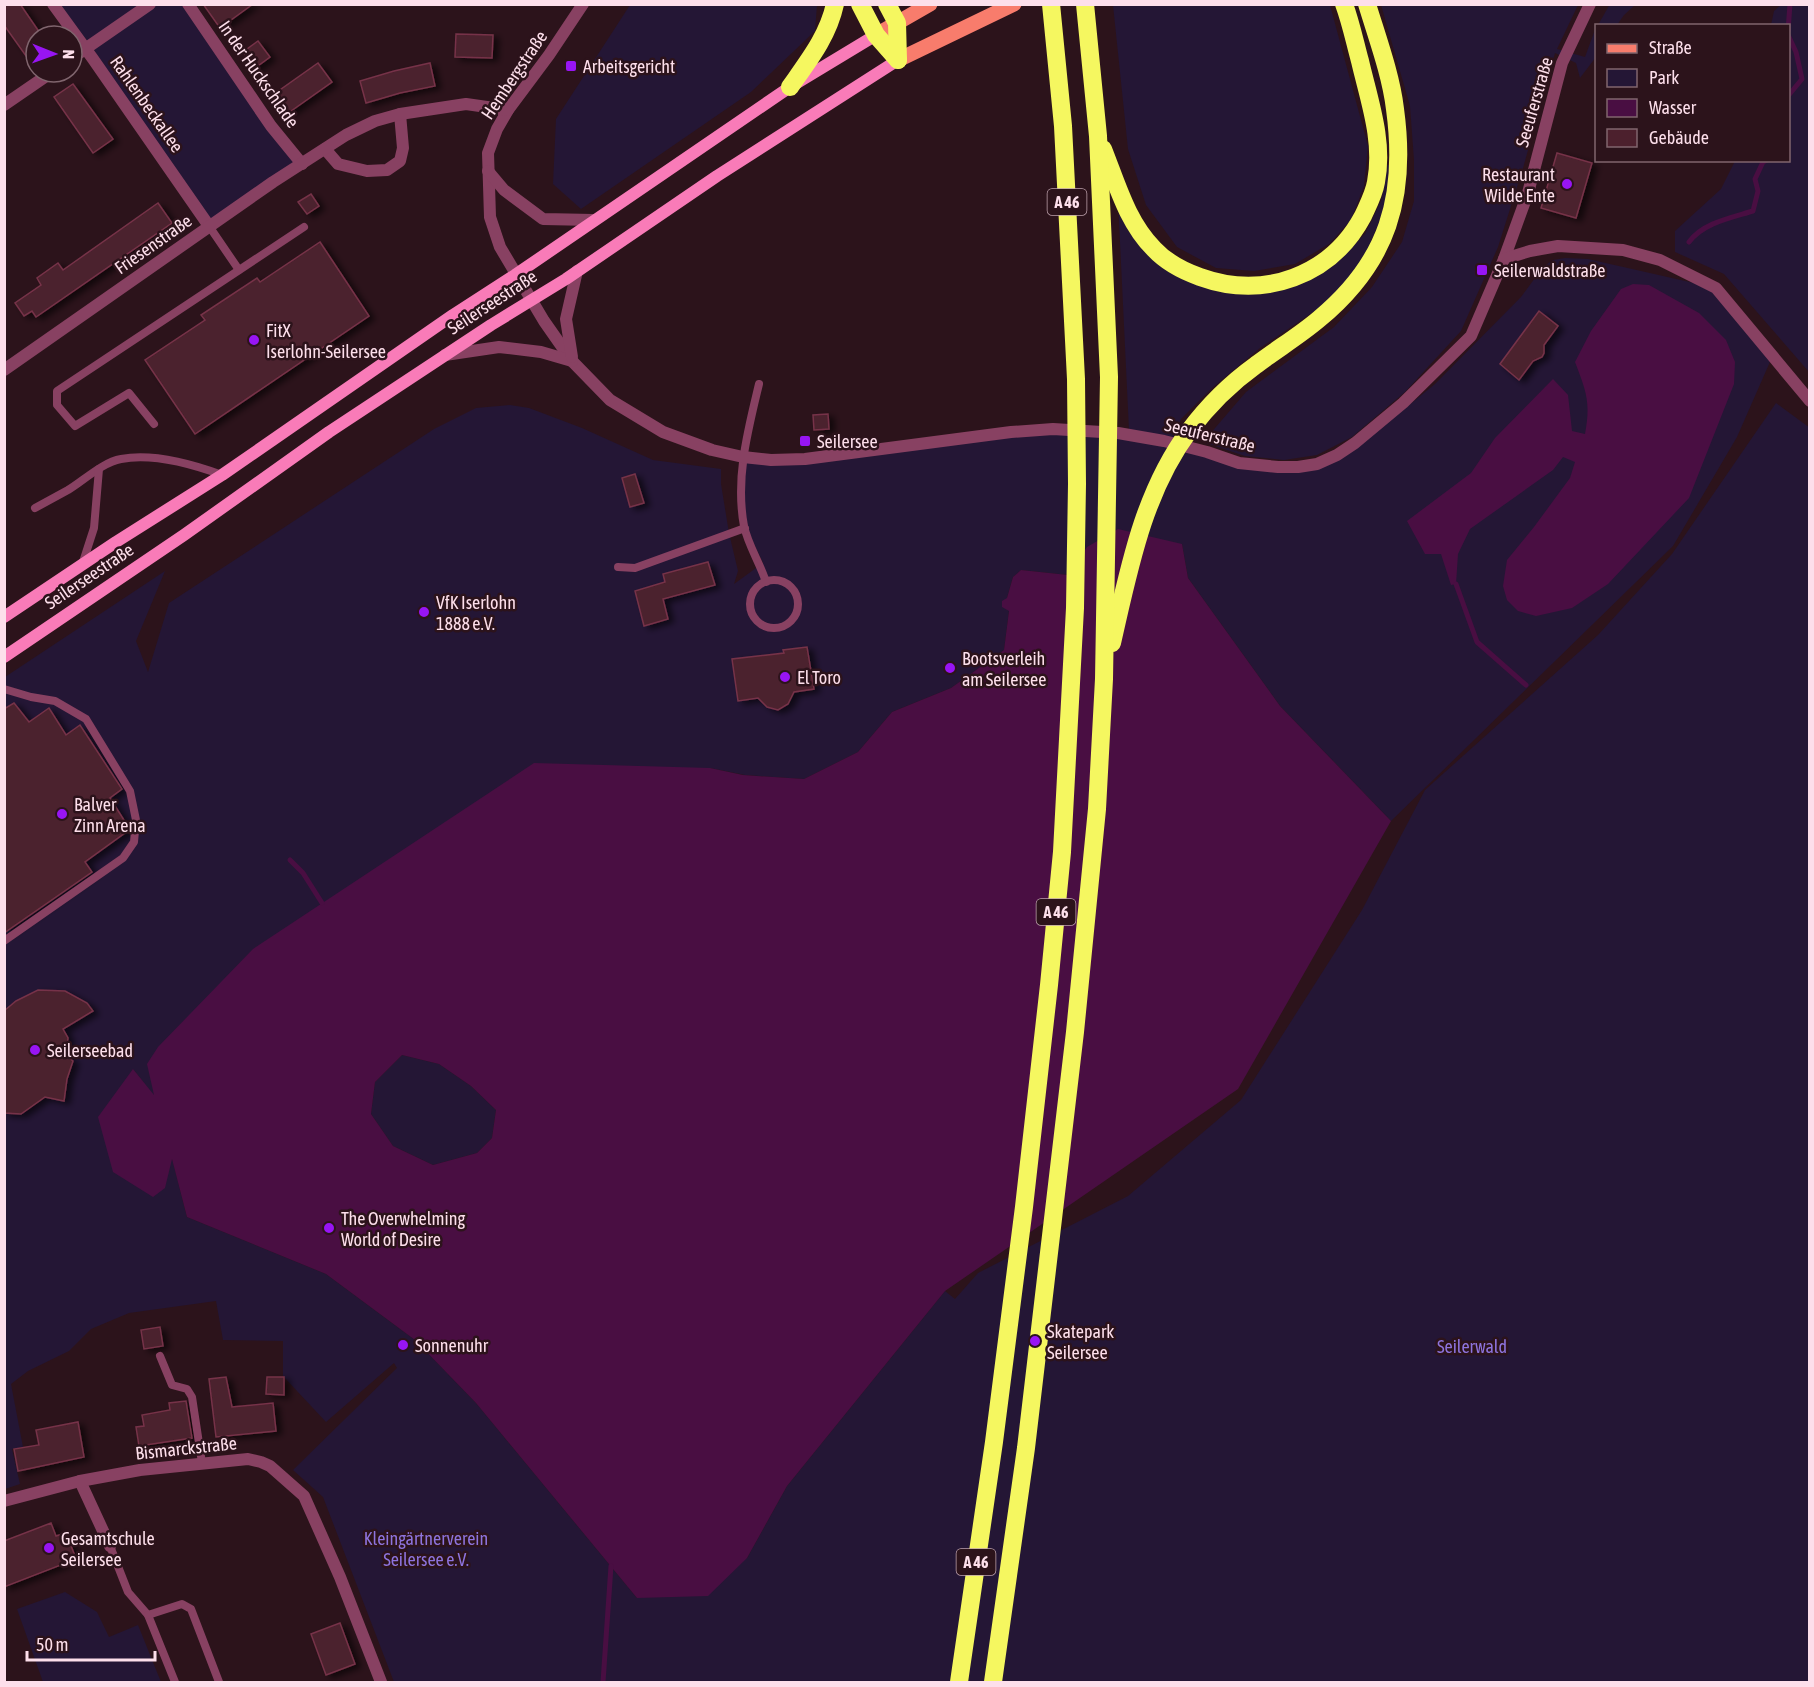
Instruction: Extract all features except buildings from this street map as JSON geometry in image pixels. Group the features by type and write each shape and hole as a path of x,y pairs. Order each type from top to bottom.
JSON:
{"highway":[{"path":"790,87 819,47 831,22 835,4"},
{"path":"860,4 876,35 898,60"},
{"path":"887,4 897,23 898,60"},
{"name":"A 46","path":"959,1683 994,1442 1024,1207 1062,852 1075,608 1076,379 1063,126 1051,4"},
{"name":"A 46","path":"993,1683 1026,1448 1075,1032 1096,809 1104,679 1108,377 1098,136 1085,4"},
{"path":"1098,136 1133,223 1155,250 1180,270 1215,282 1254,286 1287,280 1316,268 1340,249 1357,226 1376,183 1379,152 1373,113 1344,4"},
{"path":"1104,679 1130,567 1148,507 1173,455 1190,430 1218,398 1254,367 1318,321 1344,297 1368,267 1386,230 1397,190 1398,157 1395,108 1382,52 1367,4"}],"main road":[{"name":"Seilerseestraße","path":"4,617 222,475 453,315 790,87 930,4"},
{"name":"Seilerseestraße","path":"4,657 184,535 330,432 445,355 578,271 717,176 898,60 1014,4"}],"street":[{"name":"Rahlenbeckallee","path":"53,4 209,226"},
{"path":"85,50 150,4"},
{"name":"In der Huckschlade","path":"188,4 271,126 302,164"},
{"name":"Hembergstraße","path":"515,275 500,248 490,217 488,153 496,129 508,110 583,4"},
{"name":"Seeuferstraße","path":"515,275 572,361 610,400 652,426 686,442 743,457 771,460 805,459 1011,432 1053,429 1118,432 1186,447 1239,463 1278,467 1317,464 1355,443 1403,403 1471,336 1504,259 1528,193 1562,63 1590,4"},
{"path":"4,105 35,84"},
{"name":"Friesenstraße","path":"4,370 209,226 346,135 375,121 400,114 466,104 508,110"},
{"path":"325,149 338,164 367,171 387,170 400,161 404,148 400,114"},
{"path":"488,171 504,190 543,219 593,220"},
{"path":"1504,259 1558,246 1623,250 1660,260 1716,288 1809,401"},
{"path":"572,361 566,319 578,271"},
{"name":"Seeuferstraße","path":"445,355 500,347 541,352 572,361"},
{"name":"Bismarckstraße","path":"4,1501 80,1481 140,1470 248,1460 270,1466 304,1496 340,1577 381,1683"},
{"path":"80,1481 110,1546"}],"lane":[{"path":"209,226 239,270"},
{"path":"154,424 129,393 75,426 57,405 57,391 304,227"},
{"path":"759,384 743,457 741,484 745,528 766,582"},
{"path":"35,508 119,459 148,458 193,464 222,475"},
{"path":"82,565 94,528 99,469"},
{"path":"618,567 635,568 745,528"},
{"path":"766,582 786,583 796,595 798,603 796,614 789,623 777,628 760,624 751,609 753,594 758,586 766,582"},
{"path":"4,688 31,698 54,700 86,719 130,791 136,820 134,842 123,858 4,941"},
{"path":"160,1356 172,1385 187,1389 192,1397 202,1463"},
{"path":"110,1546 128,1592 148,1615 175,1683"},
{"path":"148,1615 182,1604 191,1609 219,1683"}],"green space":[{"path":"1610,4 1635,4 1618,24 1599,24"},
{"path":"60,5 185,5 295,163 209,222 84,37 84,24 74,24"},
{"path":"630,5 817,5 815,31 751,92 581,209 553,184 556,119"},
{"path":"1113,5 1330,5 1368,146 1364,186 1351,220 1329,244 1295,264 1254,271 1216,268 1177,247 1146,205 1128,149"},
{"path":"1381,5 1578,5 1557,49 1585,57 1595,30 1595,58 1580,78 1576,63 1555,53 1498,247 1461,331 1405,392 1352,437 1317,455 1284,460 1245,456 1203,442 1246,392 1334,327 1372,287 1402,242 1414,201 1410,106"},
{"path":"1781,5 1809,5 1809,372 1724,274 1675,252 1675,231 1721,189 1734,162 1790,162 1790,24 1771,24 1774,11"},
{"path":"1387,165 1394,165 1386,205 1362,264 1325,304 1260,348 1212,388 1181,419 1173,438 1129,430 1118,200 1127,227 1209,288 1338,261 1365,234 1381,201"},
{"path":"1588,259 1716,288 1773,355 1737,437 1673,546 1391,821 1280,706 1188,578 1182,544 1068,575 1021,570 1013,577 1007,598 1009,611 1004,650 951,688 892,712 858,752 804,779 745,775 710,768 154,1096 133,1069 172,1158 187,1217 326,1274 415,1340 476,1403 637,1598 747,1558 787,1486 945,1291 955,1299 978,1273 1128,1196 1241,1100 1362,910 1425,790 1598,635 1672,554 1776,403 1810,428 1809,1682 394,1682 323,1497 293,1470 397,1368 394,1363 326,1422 283,1376 283,1341 223,1340 216,1301 129,1313 91,1329 69,1351 28,1371 11,1384 23,1447 12,1449 20,1484 5,1489 5,677 165,571 136,641 148,672 169,603 434,429 476,408 510,405 529,408 582,428 653,460 721,469 721,484 729,533 738,571 734,584 763,563 746,520 745,461 1010,434 1115,436 1277,472 1355,449 1435,384 1521,297 1543,267 1553,260"},
{"path":"402,1055 439,1064 471,1086 496,1110 492,1138 477,1153 433,1165 393,1146 371,1114 375,1082"},
{"path":"65,1592 97,1612 109,1637 138,1625 161,1682 43,1682 17,1609"}],"water":[{"path":"1633,284 1649,285 1699,313 1726,340 1735,362 1734,384 1689,498 1608,584 1572,608 1536,616 1518,611 1507,600 1503,586 1507,560 1570,478 1575,462 1563,457 1553,470 1470,529 1458,554 1456,584 1451,585 1441,554 1425,554 1407,521 1471,473 1495,438 1553,379 1568,395 1572,431 1585,434 1588,413 1586,397 1575,362 1591,331 1621,289"},
{"path":"1118,529 1182,544 1188,578 1280,706 1391,821 1238,1089 945,1291 787,1486 747,1558 708,1596 637,1598 476,1403 415,1340 326,1274 187,1217 172,1159 165,1188 153,1197 113,1172 98,1117 133,1069 154,1095 147,1064 158,1047 253,949 534,763 710,768 743,775 804,779 858,752 892,712 951,688 1004,650 1009,611 1002,607 1002,601 1007,598 1013,577 1021,570 1068,575 1087,547","holes":["402,1055 439,1064 471,1086 496,1110 492,1138 477,1153 433,1165 393,1146 371,1114 375,1082"]}],"waterway":[{"path":"1789,24 1790,4"},
{"path":"1790,39 1796,52 1802,79 1790,94"},
{"path":"1689,242 1709,226 1753,211 1758,191 1755,179 1763,162"},
{"path":"1456,584 1477,642 1526,685"},
{"path":"290,860 303,873 322,903"},
{"path":"603,1682 611,1566"}],"place":[{"name":"Arbeitsgericht","path":"571,66"},
{"name":"Restaurant Wilde Ente","path":"1567,184"},
{"name":"Seilerwaldstraße","path":"1482,270"},
{"name":"FitX Iserlohn-Seilersee","path":"254,340"},
{"name":"Seilersee","path":"805,441"},
{"name":"VfK Iserlohn 1888 e.V.","path":"424,612"},
{"name":"Bootsverleih am Seilersee","path":"950,668"},
{"name":"El Toro","path":"785,677"},
{"name":"Balver Zinn Arena","path":"62,814"},
{"name":"Seilerseebad","path":"35,1050"},
{"name":"The Overwhelming World of Desire","path":"329,1228"},
{"name":"Skatepark Seilersee","path":"1035,1341"},
{"name":"Sonnenuhr","path":"403,1345"},
{"name":"Gesamtschule Seilersee","path":"49,1548"}],"park label":[{"name":"Seilerwald","path":"1472,1346"},
{"name":"Kleingärtnerverein Seilersee e.V.","path":"426,1548"}]}
